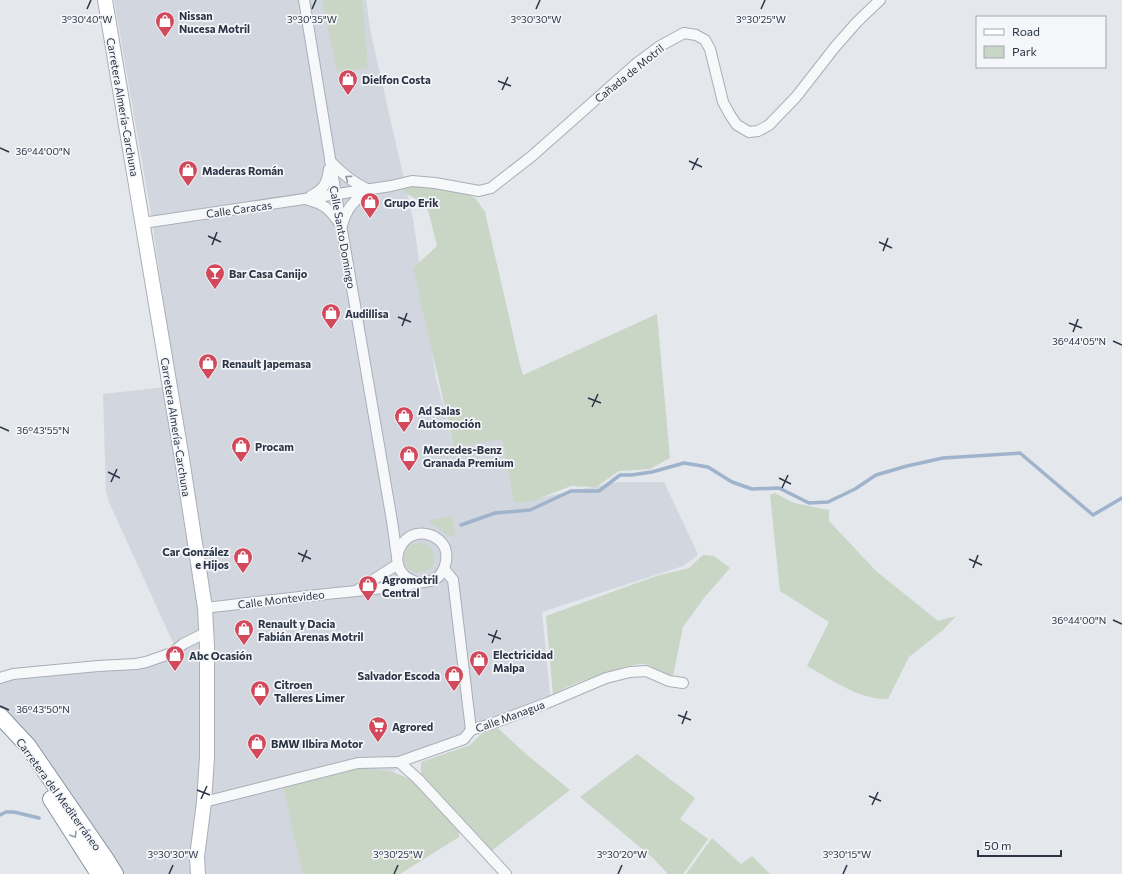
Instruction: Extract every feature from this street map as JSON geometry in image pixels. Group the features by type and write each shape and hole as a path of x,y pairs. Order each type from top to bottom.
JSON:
{"highway":[{"name":"Carretera del Mediterráneo","path":"0,716 28,746 115,874"},
{"name":"Carretera del Mediterráneo","path":"0,720 99,874"}],"main road":[{"name":"Carretera Almería-Carchuna","path":"105,0 182,459 205,608 207,632 208,757 197,857"},
{"path":"189,874 197,857"},
{"path":"197,857 198,874"}],"street":[{"name":"Calle Santo Domingo","path":"304,0 392,521 397,560"},
{"name":"Cañada de Motril","path":"336,195 412,182 435,183 479,192 491,188 532,156 637,63 660,46 684,33 696,34 705,40 710,49 723,102 737,125 749,132 758,131 769,125 796,97 857,22 880,0"},
{"path":"330,161 346,177 369,190 353,202 345,214 341,226"},
{"path":"305,199 318,193 326,184 330,161"},
{"name":"Calle Caracas","path":"143,223 336,195"},
{"path":"305,199 318,202 326,206 341,226"},
{"path":"392,521 407,538"},
{"path":"426,533 435,536 443,545 447,560 444,569 438,577 432,581 418,583 409,579 402,573 397,560 400,546 407,538 417,534 426,533"},
{"name":"Calle Montevideo","path":"357,591 397,560"},
{"name":"Calle Managua","path":"444,569 453,580 471,730 540,706 606,678 630,672 646,671 669,681 684,683"},
{"name":"Calle Montevideo","path":"205,608 398,587 418,583"},
{"path":"0,678 13,674 146,662 172,653 183,644 207,632"},
{"path":"204,802 358,763 399,762 464,738 471,730"},
{"path":"399,762 418,778 506,874"}],"shaded area":[{"path":"114,0 366,0 371,34 413,219 436,378 454,447 502,438 514,503 617,482 664,482 697,552 697,556 683,566 542,612 551,703 481,722 393,771 437,814 399,874 116,874 80,814 0,704 0,684 15,673 144,660 175,647 109,502 106,491 103,394 175,386 151,213"}],"green space":[{"path":"322,0 362,0 368,68 337,72"},
{"path":"420,186 463,192 475,198 485,212 523,375 657,314 670,458 650,469 619,471 596,487 571,486 532,501 514,503 502,439 454,447 413,268 437,246 427,206 404,192 403,187"},
{"path":"775,493 794,503 829,510 829,521 876,571 938,621 956,616 943,630 909,657 888,699 866,696 846,688 807,666 829,622 780,591 770,495"},
{"path":"452,516 455,535 445,534 440,529 432,525 429,521 430,520"},
{"path":"419,543 425,544 433,552 433,564 425,572 419,573 413,572 405,564 404,558 405,552 413,544"},
{"path":"703,555 714,556 730,568 704,598 683,627 673,676 665,674 652,666 638,664 585,680 553,695 546,616 656,576 689,568"},
{"path":"498,728 527,755 570,790 490,852 453,809 421,776 421,762 470,745 481,734"},
{"path":"637,754 695,798 680,819 708,839 683,874 668,874 653,858 580,797"},
{"path":"363,768 383,770 408,778 457,827 459,837 400,874 303,874 283,788"},
{"path":"712,838 741,864 752,856 770,874 686,874"}],"waterway":[{"path":"461,525 495,513 530,510 571,491 599,491 620,475 652,472 684,463 708,467 732,482 752,489 779,488 809,503 828,502 855,489 876,475 907,466 943,458 1020,453 1093,515 1122,498"},
{"path":"0,815 6,812 14,812 39,818"}],"place":[{"name":"Nissan Nucesa Motril","path":"165,38"},
{"name":"Dielfon Costa","path":"348,96"},
{"name":"Maderas Román","path":"188,187"},
{"name":"Grupo Erik","path":"370,219"},
{"name":"Bar Casa Canijo","path":"215,290"},
{"name":"Audillisa","path":"331,330"},
{"name":"Renault Japemasa","path":"208,380"},
{"name":"Ad Salas Automoción","path":"404,433"},
{"name":"Procam","path":"241,463"},
{"name":"Mercedes-Benz Granada Premium","path":"409,472"},
{"name":"Car González e Hijos","path":"243,574"},
{"name":"Agromotril Central","path":"368,602"},
{"name":"Renault y Dacia Fabián Arenas Motril","path":"244,646"},
{"name":"Abc Ocasión","path":"175,672"},
{"name":"Electricidad Malpa","path":"479,677"},
{"name":"Salvador Escoda","path":"454,692"},
{"name":"Citroen Talleres Limer","path":"260,707"},
{"name":"Agrored","path":"378,743"},
{"name":"BMW Ilbira Motor","path":"257,760"}]}
